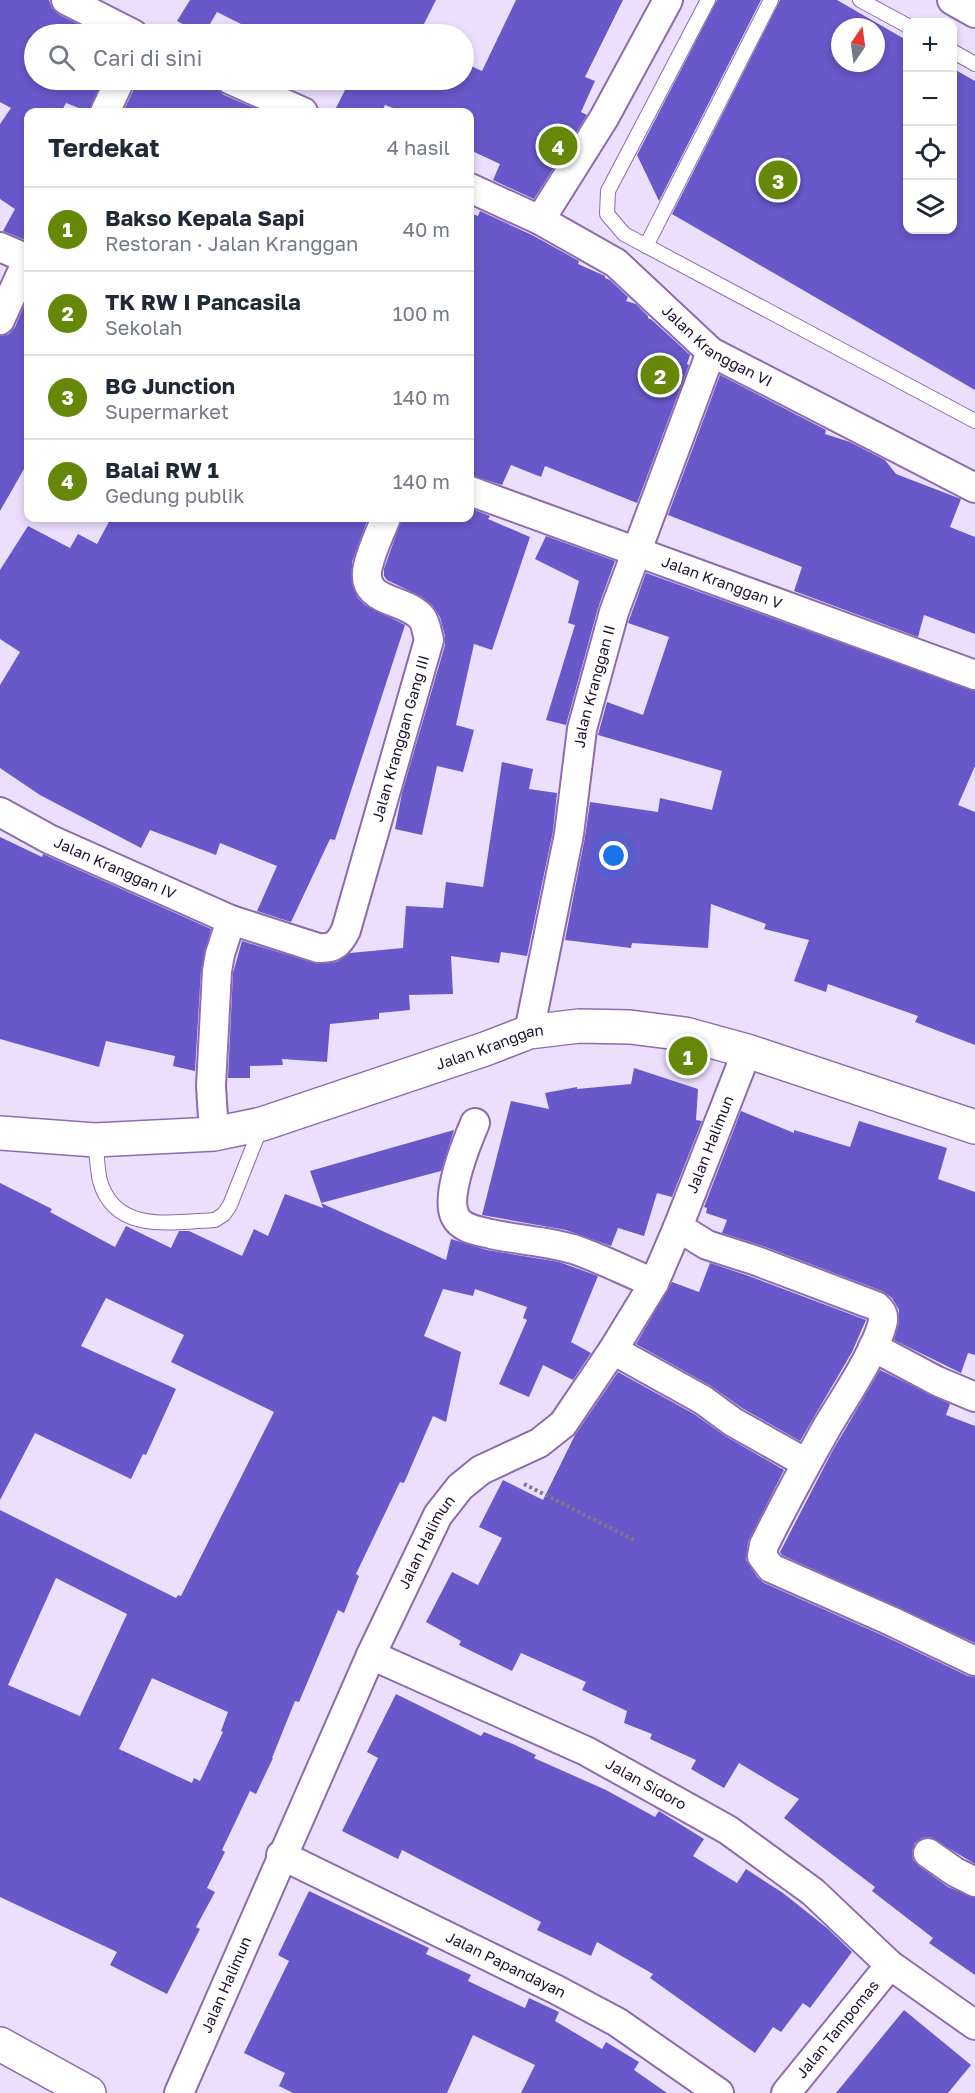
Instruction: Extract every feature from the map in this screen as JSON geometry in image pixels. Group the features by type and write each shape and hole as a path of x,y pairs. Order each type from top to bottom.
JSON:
{"main road":[{"name":"Jalan Kranggan","path":"0,1133 95,1140 214,1134 262,1124 529,1032 579,1026 630,1027 685,1034 747,1051 975,1127"},
{"path":"0,2044 89,2093"}],"street":[{"path":"66,0 113,24"},
{"path":"540,220 604,118 668,0"},
{"path":"952,0 975,13"},
{"path":"107,108 115,90"},
{"path":"254,90 294,108"},
{"name":"Jalan Kranggan VI","path":"474,190 540,220 616,263 711,352 975,488"},
{"path":"0,247 24,257"},
{"path":"0,321 24,268"},
{"name":"Jalan Kranggan II","path":"529,1032 569,834 582,729 614,612 711,352"},
{"name":"Jalan Kranggan V","path":"474,492 975,675"},
{"name":"Jalan Kranggan Gang III","path":"328,949 340,941 346,930 429,640 423,620 416,612 372,591 367,584 368,567 385,522"},
{"name":"Jalan Kranggan IV","path":"0,812 49,839 231,920 305,945 328,949"},
{"path":"214,1134 211,1086 217,971 231,920"},
{"name":"Jalan Halimun","path":"178,2093 371,1655 438,1515 460,1487 488,1467 539,1443 563,1424 613,1350 654,1282 747,1051"},
{"path":"475,1123 455,1185 452,1205 459,1224 495,1235 573,1249 654,1282"},
{"path":"678,1227 707,1245 754,1260 876,1306 881,1310 883,1315 878,1335 806,1463 764,1545 762,1556 771,1568 975,1661"},
{"path":"878,1335 937,1381 975,1397"},
{"path":"613,1350 703,1400 733,1422 806,1463"},
{"name":"Jalan Sidoro","path":"371,1655 586,1751 728,1830 813,1892 890,1965 975,2025"},
{"path":"928,1853 955,1872 975,1882"},
{"name":"Jalan Papandayan","path":"282,1855 546,1984 617,2022 719,2093"},
{"name":"Jalan Tampomas","path":"786,2093 890,1965"}],"lane":[{"path":"708,0 608,191 608,214 624,234 645,246 975,421"},
{"path":"645,246 771,0"},
{"path":"860,0 903,23"},
{"path":"957,54 975,64"},
{"path":"95,1140 100,1180 106,1196 118,1212 138,1220 215,1220 224,1214 230,1205 262,1124"}],"path":[{"path":"488,1467 636,1541"}],"building":[{"path":"0,0 49,0 52,8 58,14 78,24 24,24 24,90 98,90 91,108 79,108 66,103 63,108 24,108 24,239 3,231 15,209 0,199 0,124 11,108 0,102"},
{"path":"190,0 436,0 424,24 241,24 217,12 210,24 183,24 177,21"},
{"path":"516,0 623,0 585,77 595,81 581,112 587,115 534,199 493,180 500,164 474,152 474,108 393,108 385,105 383,108 336,108 345,90 474,90 474,67 482,71"},
{"path":"717,0 761,0 659,201 637,155"},
{"path":"780,0 837,0 868,18 831,18 831,72 885,72 885,28 903,38 903,234 957,234 957,71 975,81 975,390 672,214"},
{"path":"134,90 218,90 224,95 255,108 125,108"},
{"path":"480,211 532,235 579,261 578,264 605,276 628,297 626,301 636,304 648,318 690,355 687,364 689,365 637,503 545,466 541,477 511,465 502,485 474,476 474,214 478,216"},
{"path":"24,306 24,469 0,511 0,336 9,334 15,327"},
{"path":"720,375 826,430 825,434 850,442 885,460 896,474 961,499 950,527 975,537 975,634 924,615 918,637 794,591 802,567 668,515"},
{"path":"474,510 490,516 488,519 530,537 492,650 474,644 456,725 474,730 463,772 437,766 422,835 395,829 402,793 445,645 445,636 440,617 433,606 422,597 387,580 384,576 384,569 401,522 474,522"},
{"path":"109,522 367,522 352,562 352,584 358,598 365,605 405,625 335,840 330,839 291,922 257,911 277,866 220,843 216,855 150,830 141,848 40,795 0,768 0,685 20,652 0,639 0,570 28,526 70,548 78,534 97,544"},
{"path":"546,536 615,561 598,608 566,725 546,720 575,625 568,623 579,581 535,559"},
{"path":"646,573 975,691 975,766 958,805 975,812 975,1045 915,1022 918,1016 828,984 826,992 794,981 809,940 764,929 766,924 711,904 708,948 632,943 631,948 565,940 590,802 658,812 660,798 712,810 722,771 598,735 607,702 643,715 669,637 628,623"},
{"path":"502,762 533,769 529,789 557,793 553,831 527,956 501,952 499,963 451,956 453,994 409,995 410,1010 379,1013 379,1019 330,1024 327,1062 282,1059 283,1065 250,1066 250,1078 228,1078 233,973 242,941 318,964 337,962 350,953 403,948 406,906 443,908 446,882 483,887"},
{"path":"0,837 211,929 201,970 195,1071 173,1066 175,1056 106,1041 99,1067 0,1039"},
{"path":"634,1068 698,1089 696,1120 702,1121 672,1197 657,1193 644,1236 618,1228 611,1246 566,1230 482,1215 511,1101 549,1109 545,1093 577,1087 577,1089 631,1084"},
{"path":"741,1111 794,1133 794,1130 850,1147 859,1121 947,1148 938,1179 975,1192 975,1355 968,1353 961,1373 894,1340 899,1323 899,1310 892,1298 882,1291 722,1233 727,1220 706,1213 707,1208 704,1207"},
{"path":"454,1130 441,1171 321,1203 310,1171"},
{"path":"0,1183 52,1209 50,1212 115,1247 126,1226 171,1248 179,1231 189,1231 242,1256 254,1229 268,1236 285,1194 323,1208 321,1203 446,1260 451,1239 487,1250 559,1262 598,1276 571,1342 591,1353 573,1380 543,1365 529,1397 499,1384 527,1320 523,1318 527,1307 475,1289 473,1296 443,1289 424,1336 461,1352 446,1422 433,1416 404,1483 400,1482 356,1574 359,1576 344,1613 338,1610 299,1702 295,1701 256,1794 250,1791 222,1850 225,1852 207,1888 215,1892 196,1927 200,1929 167,1994 110,1965 117,1952 0,1897 0,1510 176,1598 178,1595 181,1596 274,1412 171,1362 184,1335 106,1298 81,1346 176,1389 146,1455 143,1454 131,1479 35,1433 0,1500","holes":["56,1578 127,1614 80,1716 8,1685","152,1678 228,1712 221,1731 223,1732 200,1781 194,1778 192,1783 119,1749"]},
{"path":"710,1263 866,1320 852,1352 800,1441 742,1408 711,1386 636,1344 672,1282 699,1292"},
{"path":"880,1370 950,1404 946,1415 975,1426 975,1643 782,1555 780,1552 833,1450"},
{"path":"618,1372 694,1414 725,1436 784,1470 748,1542 746,1560 758,1578 764,1583 968,1676 975,1677 975,1864 930,1837 922,1838 915,1843 912,1852 913,1860 919,1866 948,1887 975,1898 975,1975 929,1943 933,1938 872,1891 875,1887 784,1818 799,1799 739,1763 724,1788 691,1769 696,1760 650,1739 652,1734 624,1723 627,1711 582,1690 586,1682 521,1653 512,1671 459,1645 461,1641 426,1622 452,1572 478,1585 502,1538 479,1527 503,1480 543,1500 575,1435"},
{"path":"396,1694 481,1736 484,1732 513,1744 536,1755 534,1758 606,1790 655,1817 659,1811 704,1839 693,1856 737,1883 746,1869 783,1893 827,1928 852,1952 810,2008 803,2003 781,2032 773,2027 755,2053 650,1978 653,1974 597,1942 591,1956 537,1930 541,1922 402,1850 398,1859 342,1831 378,1758 367,1752"},
{"path":"309,1891 429,1948 426,1954 471,1975 468,1981 525,2008 529,1998 559,2012 555,2021 602,2049 606,2042 639,2062 634,2070 667,2093 521,2093 535,2065 473,2035 447,2093 293,2093 279,2086 285,2073 244,2053 289,1961 278,1955"},
{"path":"904,2010 971,2065 948,2093 836,2093"}],"place":[{"name":"Balai RW 1","path":"558,146"},
{"name":"BG Junction","path":"778,180"},
{"name":"TK RW I Pancasila","path":"660,375"},
{"name":"Bakso Kepala Sapi","path":"688,1056"}]}
